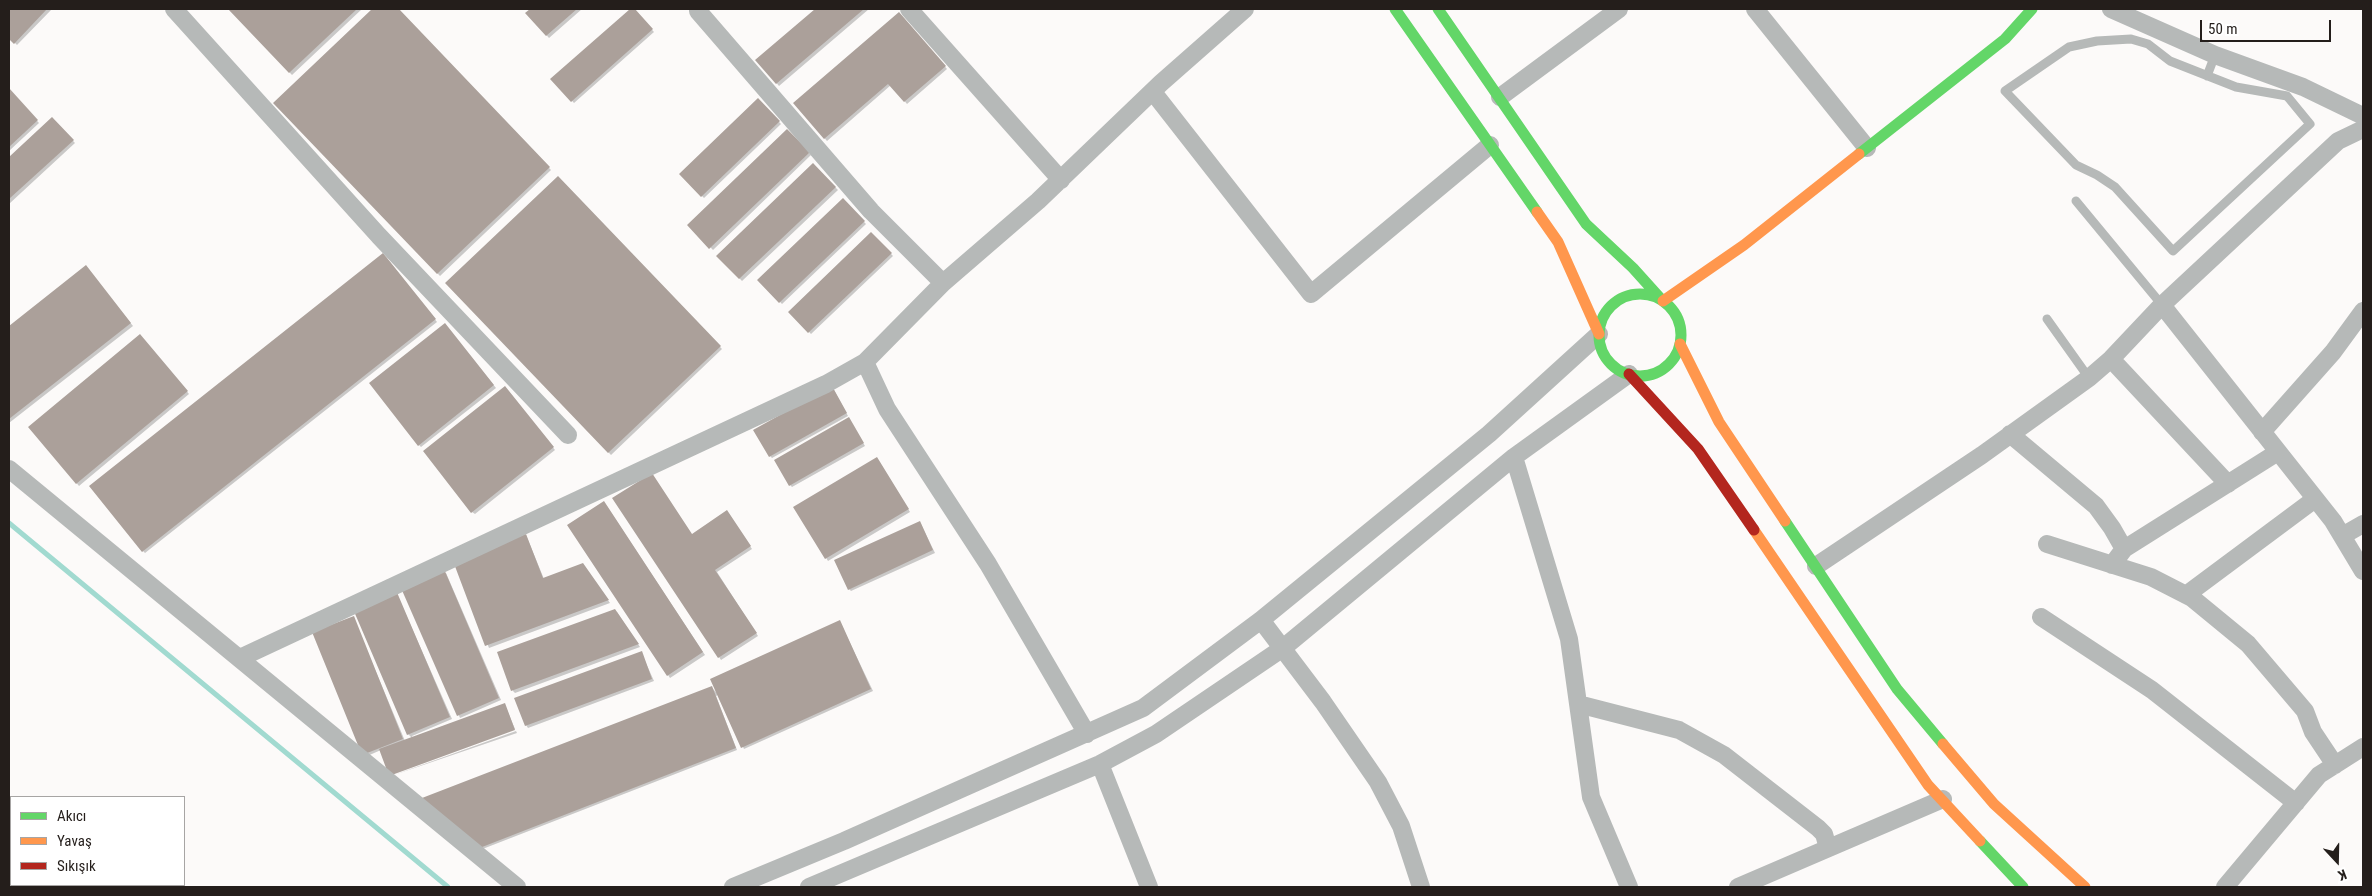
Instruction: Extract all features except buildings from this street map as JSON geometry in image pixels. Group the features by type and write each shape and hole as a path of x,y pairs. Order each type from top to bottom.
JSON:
{"main road":[{"path":"1395,9 1558,242 1599,334 1601,348 1608,360 1617,369 1629,374 1642,376 1655,373 1666,366 1675,356 1680,344 1681,314 1661,300 1646,294 1632,294 1619,299 1608,308 1601,320 1599,334"},
{"path":"1438,9 1586,224 1633,268 1661,300"},
{"path":"1661,300 1744,245 2005,39 2032,9"},
{"path":"1711,282 1744,245"},
{"path":"1680,344 1719,422 1897,689 1994,804 2085,887"},
{"path":"1629,374 1698,449 1928,784 2023,887"}],"street":[{"path":"174,9 379,236 568,435"},
{"path":"240,658 826,384 865,362 943,283 1061,180 1244,9"},
{"path":"1500,97 1619,9"},
{"path":"1755,9 1867,148"},
{"path":"2110,9 2215,55 2303,87 2363,116"},
{"path":"911,10 1061,180"},
{"path":"698,11 871,211 943,283"},
{"path":"1153,92 1310,294 1490,146"},
{"path":"1816,566 2089,378 2111,359 2162,305 2338,141 2363,129"},
{"path":"2162,305 2315,499 2342,536 2363,571"},
{"path":"2262,432 2333,352 2363,311"},
{"path":"733,887 844,841 1143,708 1261,620 1489,434 1599,334"},
{"path":"2111,359 2228,484"},
{"path":"865,362 887,409 988,564 1087,734"},
{"path":"809,887 1100,764 1156,734 1283,648 1514,457 1629,374"},
{"path":"2010,434 2096,506 2124,549"},
{"path":"2112,565 2124,549 2278,452"},
{"path":"1514,457 1569,639 1591,797 1629,887"},
{"path":"9,468 240,658 353,754 517,887"},
{"path":"2186,595 2315,499"},
{"path":"2342,536 2363,524"},
{"path":"2047,544 2151,577 2186,595 2248,644 2305,711 2313,732 2335,765"},
{"path":"2040,617 2152,690 2296,803"},
{"path":"1261,620 1378,782 1401,826 1421,887"},
{"path":"1578,704 1679,730 1724,755 1818,828 1824,834 1828,848"},
{"path":"2225,887 2319,775 2363,747"},
{"path":"1100,764 1149,887"},
{"path":"1738,887 1943,799"}],"lane":[{"path":"2131,39 2148,44 2170,61 2207,76 2236,87 2287,96 2310,124 2172,251 2115,187 2097,175 2076,165 2005,90 2069,47 2098,41 2131,39"},
{"path":"2207,76 2215,55"},
{"path":"2076,201 2162,305"},
{"path":"2047,319 2089,378"}],"waterway":[{"path":"9,523 448,887"}],"traffic: fast":[{"path":"1395,9 1537,212"},
{"path":"1438,9 1586,224 1633,268 1660,298"},
{"path":"1859,154 2005,39 2032,9"},
{"path":"1640,294 1656,297 1669,306 1678,319 1681,335 1678,351 1669,364 1656,373 1640,376 1624,373 1611,364 1602,351 1599,335 1602,319 1611,306 1624,297 1640,294"},
{"path":"1785,521 1897,689 1943,744"},
{"path":"1980,841 2023,887"}],"traffic: slow":[{"path":"1663,301 1744,245 1859,154"},
{"path":"1537,212 1558,242 1599,334"},
{"path":"1680,344 1719,422 1785,521"},
{"path":"1754,530 1928,785 1980,841"},
{"path":"1943,744 1994,804 2085,887"}],"traffic: jam":[{"path":"1629,374 1698,449 1754,530"}]}
